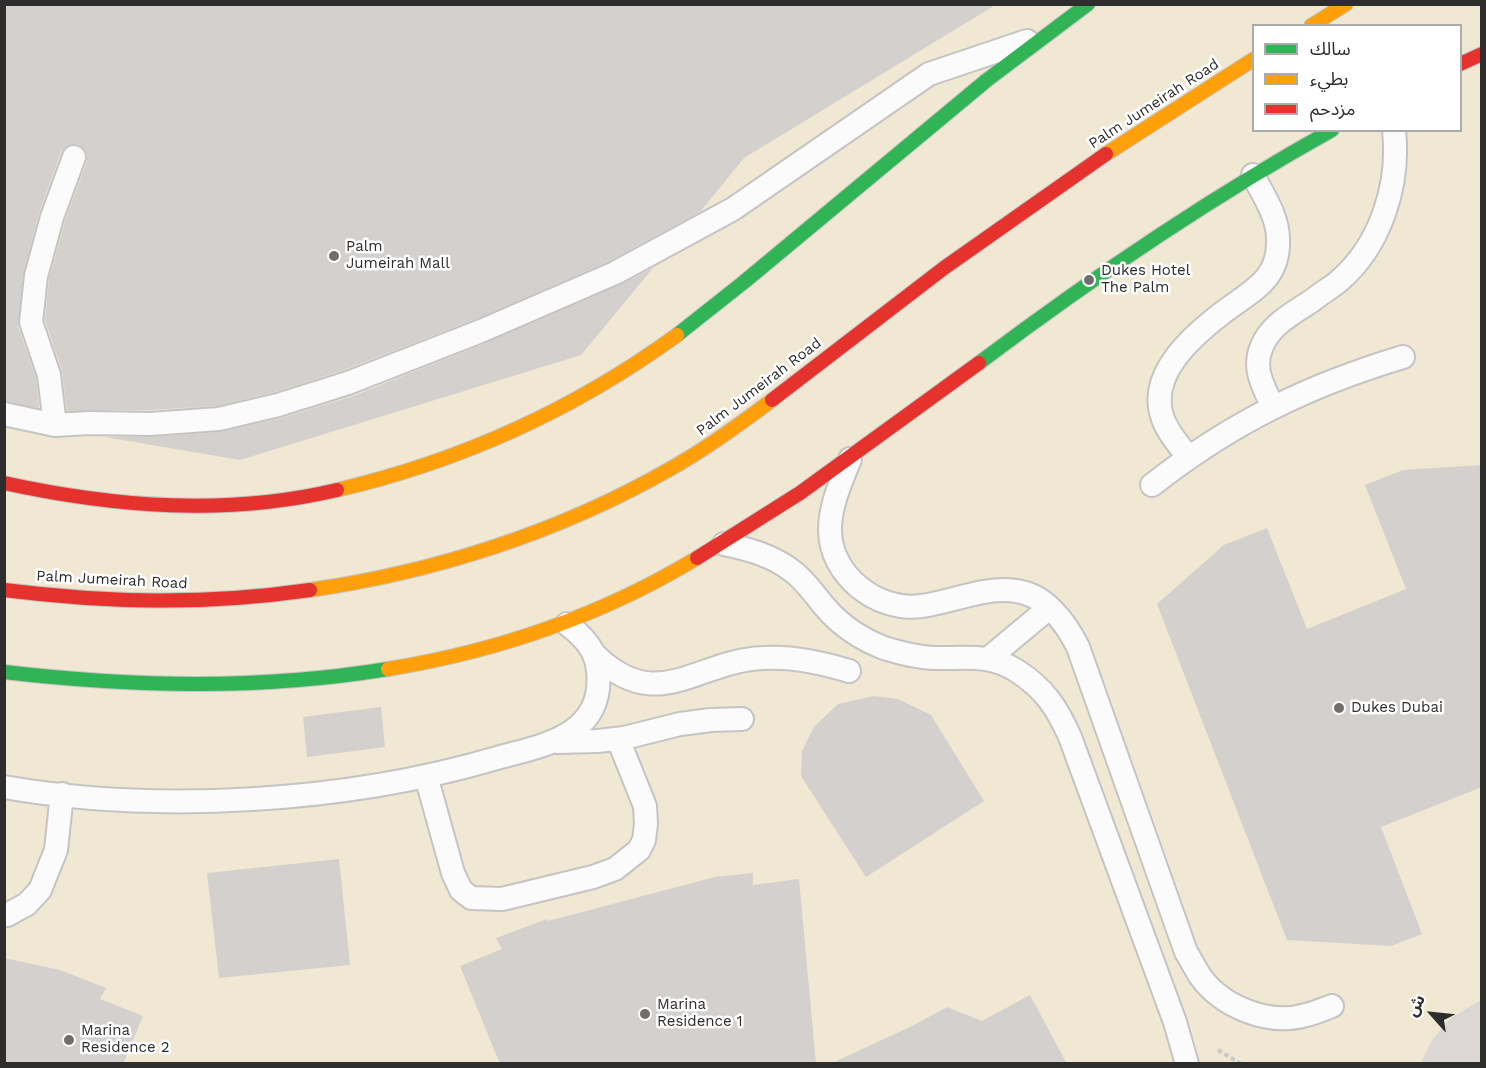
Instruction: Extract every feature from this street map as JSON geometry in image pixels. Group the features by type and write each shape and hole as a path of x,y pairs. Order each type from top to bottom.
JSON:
{"main road":[{"path":"4,483 49,494 136,505 224,506 311,496 396,476 475,448 552,413 625,371 694,323 975,90 1088,4"},
{"path":"1314,24 1346,4"},
{"path":"1462,64 1482,54"},
{"name":"Palm Jumeirah Road","path":"4,590 69,598 144,602 220,600 295,593 370,581 443,563 515,540 586,512 654,479 718,441 946,267 1046,195 1148,126 1252,60"},
{"path":"4,672 139,686 284,683 356,675 428,662 498,645 567,624 673,573 724,544 850,459 1091,279 1172,226 1329,132"}],"lane":[{"path":"4,414 55,424 150,424 219,419 278,405 348,383 481,331 615,273 733,209 929,74 1043,36"},
{"path":"1272,406 1258,376 1258,361 1262,346 1269,333 1280,323 1340,280 1358,260 1373,237 1385,212 1392,186 1395,159 1394,132"},
{"path":"55,424 49,375 31,322 36,276 52,217 74,157"},
{"path":"1188,457 1163,421 1159,406 1159,390 1169,369 1187,345 1221,314 1256,290 1268,276 1277,257 1278,238 1275,219 1253,176"},
{"path":"1152,485 1188,457 1229,430 1272,406 1325,383 1403,357"},
{"path":"850,459 832,505 830,532 836,556 849,579 870,595 893,605 919,607 999,590 1017,591 1035,597 1049,608 1061,619 1078,647 1186,952 1201,977 1221,998 1247,1011 1276,1018 1305,1016 1332,1006"},
{"path":"724,544 749,549 772,558 793,571 843,625 877,645 907,654 932,658 989,658 1016,670 1039,687 1058,710 1175,1022 1187,1064"},
{"path":"989,658 1049,608"},
{"path":"567,624 584,636 595,655 610,670 630,680 652,684 682,679 760,657 791,658 849,671"},
{"path":"4,787 62,794 165,801 244,799 323,793 426,776 553,742 573,733 587,717 597,698 599,676 595,655"},
{"path":"553,742 575,743 618,739 680,724 742,719"},
{"path":"426,776 453,873 461,890 471,898 502,899 593,877 615,869 639,850 644,840 645,806 618,739"},
{"path":"4,914 7,915 27,904 40,890 56,850 62,794"}],"sand":[{"path":"5,5 1481,5 1481,1063 5,1063"}],"shaded area":[{"path":"1481,1000 1481,1063 1421,1063 1432,1040 1451,1018"}],"building":[{"name":"Palm Jumeirah Mall","path":"4,4 997,4 744,158 700,212 609,261 476,319 344,370 274,392 217,406 67,411 62,371 45,320 49,279 65,221 87,161 85,149 78,144 66,146 61,152 39,213 23,275 18,326 36,378 39,408 4,401"},
{"path":"653,268 581,355 240,460 105,437 151,437 220,432 282,418 353,396 486,343 620,285"},
{"name":"Dukes Dubai","path":"1482,465 1482,787 1381,827 1422,934 1391,946 1287,940 1157,604 1224,545 1267,528 1307,629 1406,589 1365,485 1403,470"},
{"path":"874,696 898,699 931,715 984,801 866,877 801,776 802,751 814,727 838,704"},
{"path":"381,707 385,747 307,757 303,717"},
{"path":"339,859 350,965 219,978 207,873"},
{"name":"Marina Residence 1","path":"753,873 753,885 799,879 816,1064 500,1064 460,966 502,949 496,938 547,919 548,921 715,877"},
{"name":"Marina Residence 2","path":"4,958 60,970 106,988 100,999 143,1016 123,1064 4,1064"},
{"path":"1030,995 1067,1064 830,1064 947,1007 982,1021"}],"traffic: fast":[{"path":"677,335 987,80 1088,4"},
{"path":"979,363 1064,300 1151,240 1328,132"},
{"path":"4,672 101,681 196,684 292,680 388,669"}],"traffic: slow":[{"path":"1314,24 1346,4"},
{"path":"1106,154 1252,60"},
{"path":"337,490 428,464 515,430 598,387 677,335"},
{"path":"310,590 404,572 450,560 496,546 585,512 670,469 722,436 772,400"},
{"path":"388,669 470,652 548,628 624,597 697,558"}],"traffic: jam":[{"path":"1462,63 1482,54"},
{"path":"772,400 944,268 1106,154"},
{"path":"697,558 800,493 979,363"},
{"path":"4,483 129,503 212,506 296,498 337,490"},
{"path":"4,590 119,600 195,600 310,590"}],"place":[{"name":"Palm Jumeirah Mall","path":"334,256"},
{"name":"Dukes Hotel The Palm","path":"1089,280"},
{"name":"Dukes Dubai","path":"1339,708"},
{"name":"Marina Residence 1","path":"645,1014"},
{"name":"Marina Residence 2","path":"69,1040"}]}
